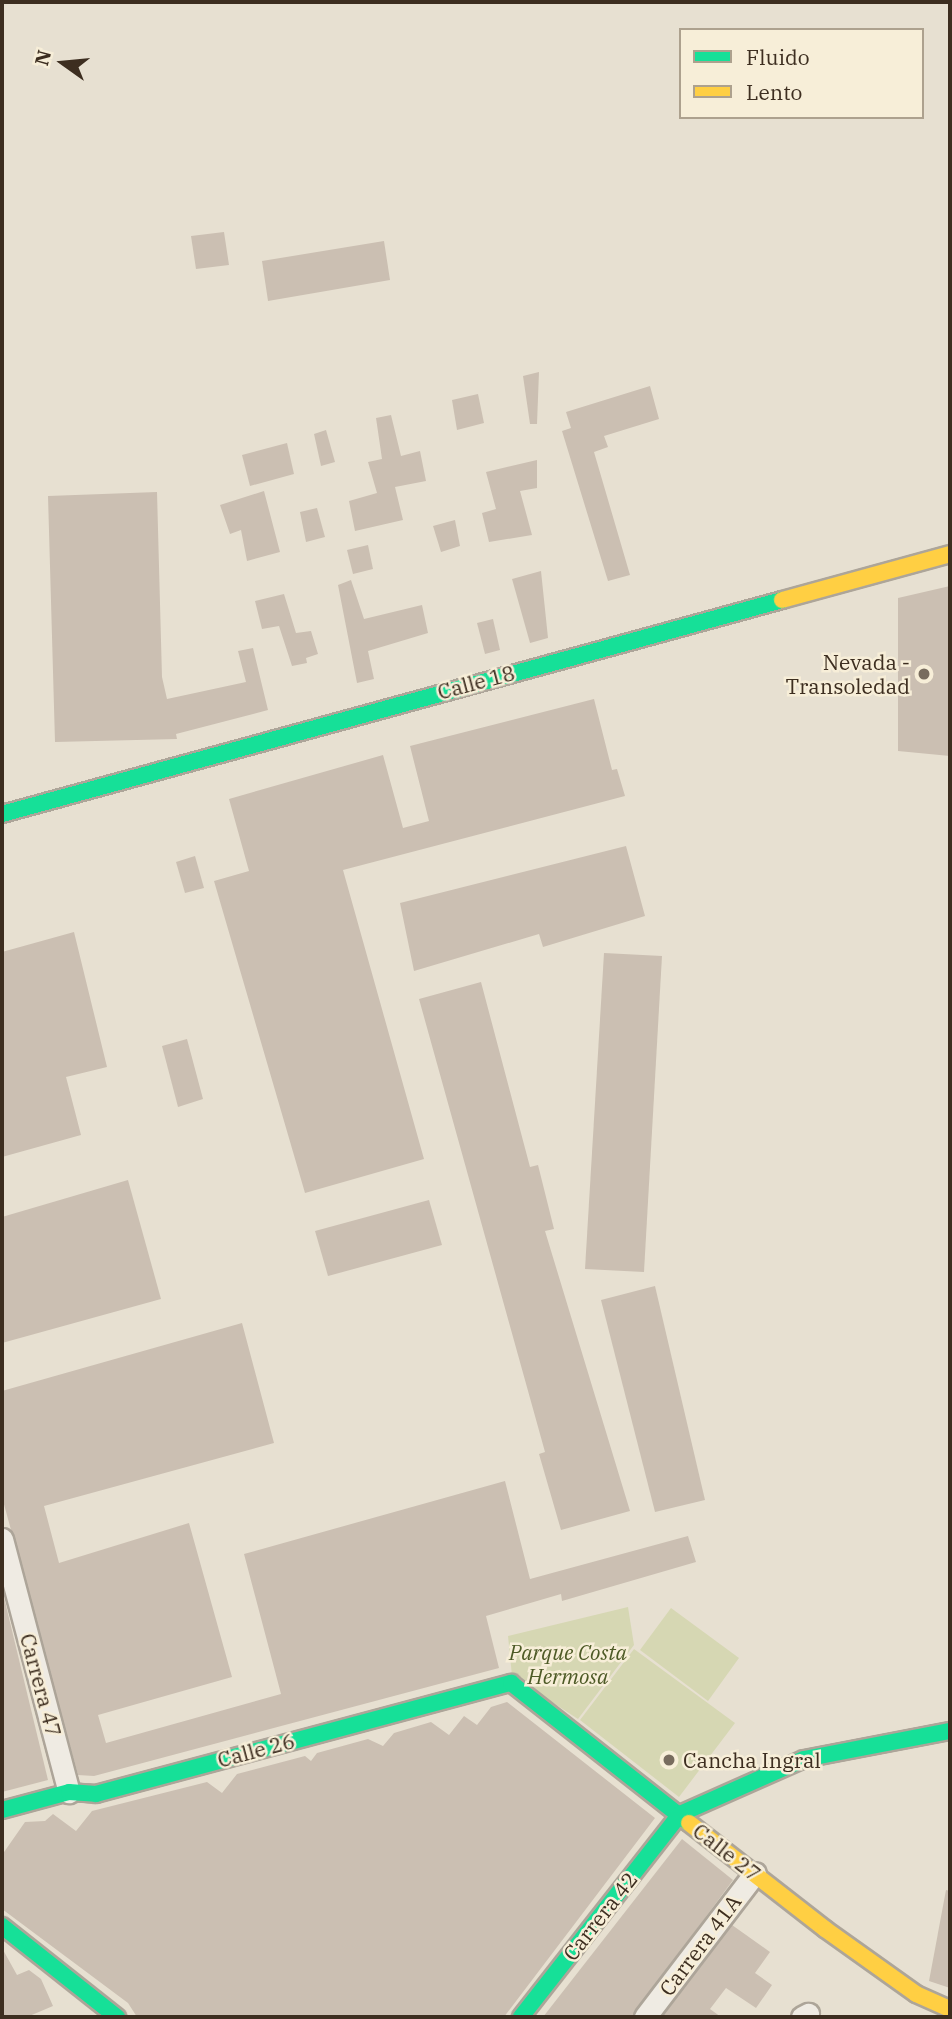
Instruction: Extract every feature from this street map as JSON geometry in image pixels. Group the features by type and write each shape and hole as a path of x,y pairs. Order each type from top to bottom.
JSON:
{"street":[{"name":"Calle 18","path":"2,814 950,554"},
{"name":"Carrera 47","path":"2,1539 69,1792"},
{"name":"Calle 26","path":"2,1810 69,1792 96,1794 511,1683"},
{"name":"Calle 27","path":"511,1683 916,1994 950,2009"},
{"path":"680,1814 804,1759 950,1731"},
{"name":"Carrera 42","path":"521,2017 680,1814"},
{"name":"Carrera 41A","path":"645,2017 755,1873"},
{"path":"2,1926 117,2017"}],"green space":[{"name":"Parque Costa Hermosa","path":"628,1607 634,1645 578,1719 512,1676 508,1636"},
{"name":"Cancha Ingral","path":"671,1608 739,1658 708,1701 640,1650"},
{"name":"Cancha Ingral","path":"634,1649 735,1723 679,1797 580,1720"}],"building":[{"path":"224,232 229,265 196,269 191,236"},
{"path":"384,241 390,280 268,301 262,261"},
{"path":"539,372 537,424 530,424 523,376"},
{"path":"650,386 659,419 604,436 608,447 594,452 630,575 608,581 562,431 571,428 566,412"},
{"path":"478,394 484,423 457,430 452,400"},
{"path":"391,415 401,456 420,451 426,481 395,487 403,520 355,531 349,501 377,493 368,462 382,459 376,418"},
{"path":"326,430 335,462 321,466 314,434"},
{"path":"287,443 294,474 250,486 242,455"},
{"path":"537,460 537,488 520,491 532,535 489,542 482,513 496,509 486,472"},
{"path":"264,491 280,552 247,561 241,530 230,534 220,505"},
{"path":"157,492 162,677 167,699 246,682 238,651 253,648 268,710 176,734 177,739 55,742 48,496"},
{"path":"317,508 325,537 306,542 300,512"},
{"path":"455,520 460,546 441,552 433,526"},
{"path":"368,545 373,569 353,574 347,550"},
{"path":"541,571 548,638 530,643 512,579"},
{"path":"351,580 364,619 422,605 428,633 368,651 374,679 357,683 338,585"},
{"name":"Nevada - Transoledad","path":"950,586 950,756 898,751 898,598"},
{"path":"284,594 296,633 311,631 318,654 306,658 307,663 292,666 279,626 262,629 255,601"},
{"path":"493,619 500,650 485,654 477,623"},
{"path":"594,699 612,770 617,769 625,796 343,870 424,1159 305,1193 214,881 249,871 229,799 383,755 403,828 429,821 410,746"},
{"path":"626,846 645,916 543,947 539,934 414,971 400,903"},
{"path":"195,856 204,888 185,893 176,862"},
{"path":"74,932 107,1067 66,1077 81,1135 2,1157 2,952"},
{"path":"604,953 662,956 644,1272 585,1269"},
{"path":"481,982 530,1167 538,1165 554,1229 545,1231 630,1511 561,1530 539,1454 545,1452 419,999"},
{"path":"187,1039 203,1099 178,1107 162,1046"},
{"path":"128,1180 161,1299 2,1343 2,1217"},
{"path":"429,1200 442,1245 328,1276 315,1231"},
{"path":"655,1286 705,1500 655,1512 601,1300"},
{"path":"242,1323 274,1443 44,1506 59,1563 189,1523 232,1677 98,1715 106,1743 281,1694 244,1554 505,1481 530,1579 688,1536 696,1562 562,1601 561,1594 486,1616 499,1668 94,1776 78,1775 2,1497 2,1391"},
{"path":"2,1589 48,1780 2,1792"},
{"path":"507,1702 655,1818 504,2017 137,2017 128,2003 2,1909 2,1855 25,1822 45,1821 53,1814 76,1831 92,1811 207,1782 222,1793 237,1774 305,1756 311,1761 317,1753 368,1739 383,1746 394,1733 431,1722 449,1735 464,1716 477,1725 491,1707"},
{"path":"682,1839 733,1880 632,2017 543,2017"},
{"path":"946,1890 950,1891 950,1988 929,1981"},
{"path":"732,1925 770,1952 755,1973 772,1985 756,2008 726,1988 710,2009 721,2017 661,2017"},
{"path":"2,1948 17,1975 29,1970 41,1979 53,2006 27,2017 2,2017"}],"traffic: fast":[{"path":"2,814 782,600"},
{"path":"2,1810 69,1792 96,1794 511,1683 689,1823"},
{"path":"680,1814 804,1759 950,1731"},
{"path":"521,2017 680,1814"},
{"path":"2,1926 117,2017"}],"traffic: slow":[{"path":"782,600 950,554"},
{"path":"689,1823 825,1929 916,1994 950,2009"}],"place":[{"name":"Nevada - Transoledad","path":"924,674"},
{"name":"Cancha Ingral","path":"669,1760"}]}
